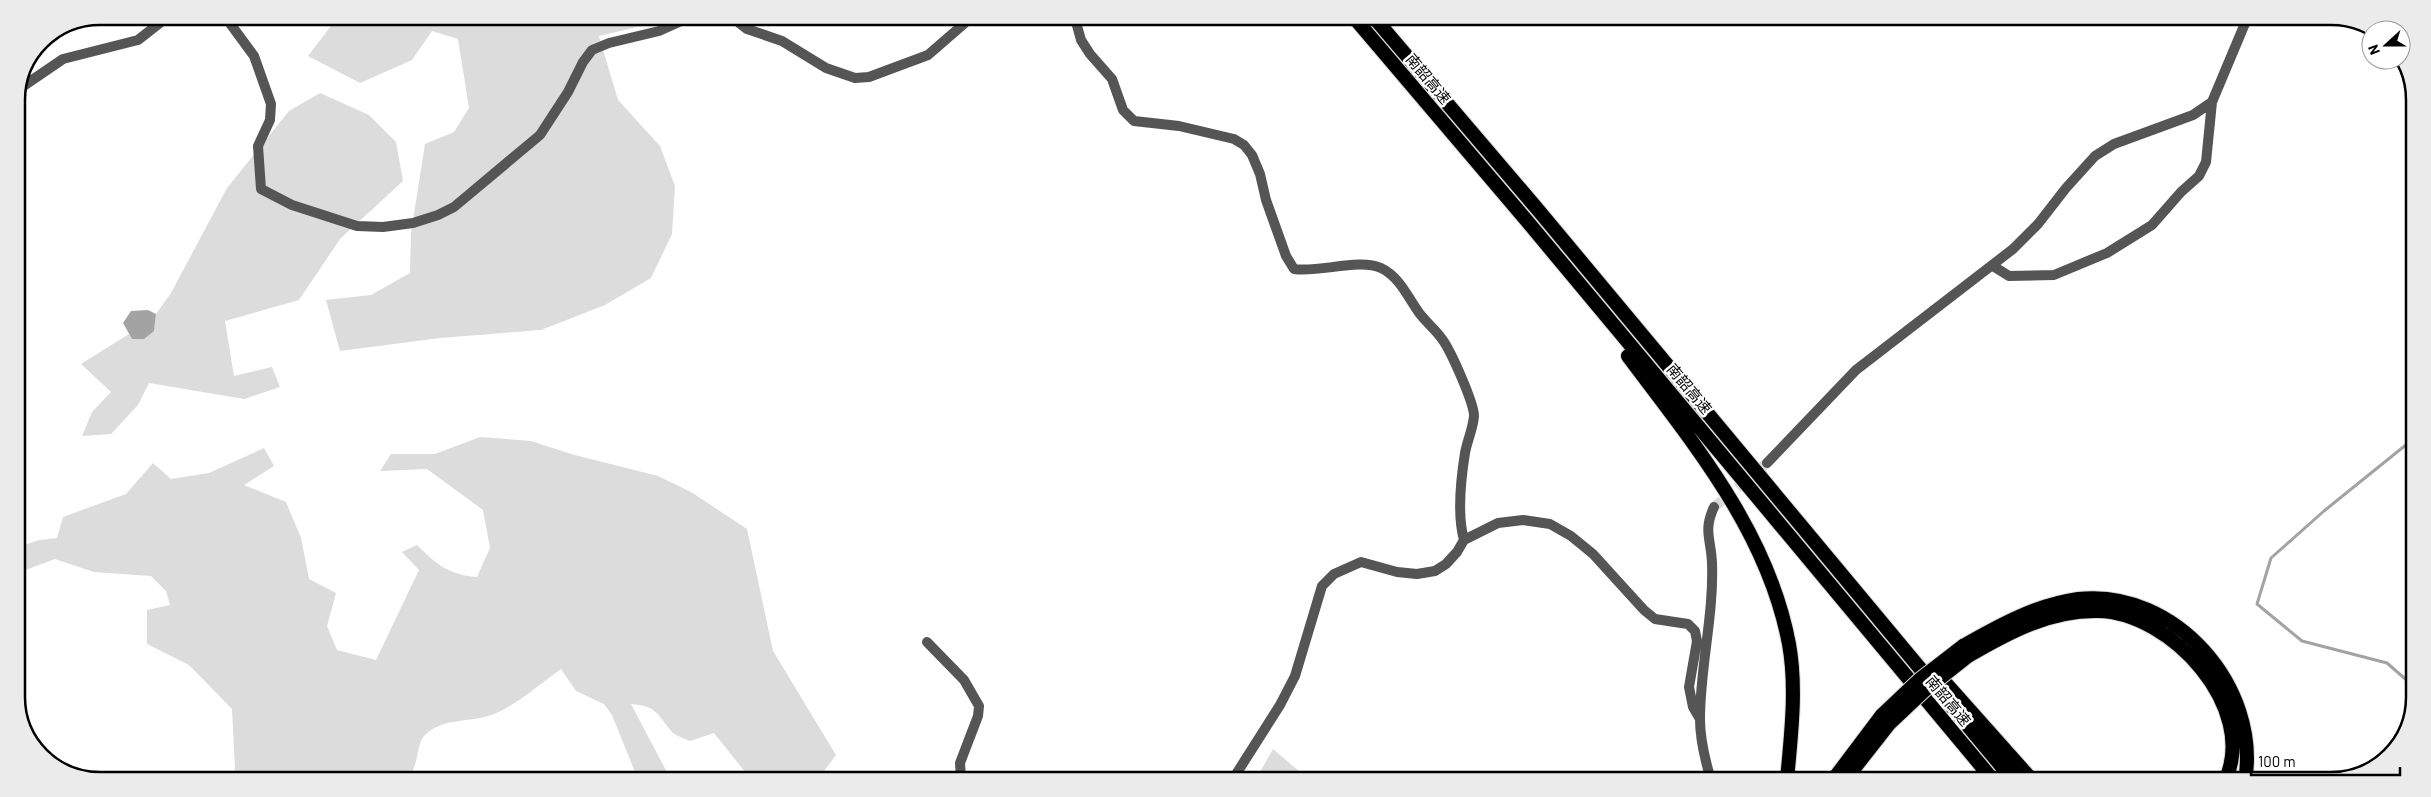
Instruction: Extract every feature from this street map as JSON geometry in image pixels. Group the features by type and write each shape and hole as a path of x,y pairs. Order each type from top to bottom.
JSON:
{"highway":[{"name":"南韶高速","path":"1360,25 1527,221 1986,772"},
{"name":"南韶高速","path":"1380,25 2006,772"},
{"path":"1527,221 1726,490 1760,552 1773,582 1789,644 1793,683 1787,772"},
{"path":"1791,514 1855,579 2025,772"},
{"path":"1840,772 1886,719 1925,690 1965,651 2002,624 2041,607 2080,599 2111,600 2144,609 2174,624 2202,647 2225,676 2238,706 2245,737 2245,772"},
{"path":"1965,651 2041,619 2073,611 2101,611 2142,622 2165,633 2191,655 2214,684 2228,716 2232,745 2229,772"},
{"path":"1850,772 1886,719"}],"street":[{"path":"26,84 63,59 138,40 157,25"},
{"path":"231,25 254,56 270,104 270,120 258,146 261,189 292,205 326,217 356,226 383,227 413,223 454,207 513,158 540,134 548,124 592,50 609,43 659,31 672,25"},
{"path":"741,25 746,29 782,41 826,68 855,78 869,77 928,55 963,25"},
{"path":"1077,25 1081,40 1090,54 1112,79 1123,110 1134,121 1188,128 1234,139 1244,145 1252,155 1260,174 1266,200 1286,256 1294,269 1306,271 1359,265 1380,268 1408,294 1418,312 1442,338 1455,363 1474,414 1465,452 1462,477 1460,524 1464,540"},
{"path":"1993,266 2009,276 2054,274 2107,254 2152,225 2181,192 2199,176 2206,162 2212,102 2244,25"},
{"path":"1767,463 1856,370 1956,292 1993,266 2038,224 2066,188 2095,156 2114,144 2193,115 2212,102"},
{"path":"1709,772 1702,748 1700,719 1709,637 1712,562 1707,523 1714,507"},
{"path":"1237,772 1280,705 1295,676 1322,586 1334,574 1361,562 1397,572 1417,574 1435,571 1451,558 1464,540 1498,523 1523,520 1550,524 1571,536 1593,554 1644,610 1655,619 1688,624 1695,631 1697,641 1689,687 1694,707 1700,719"},
{"path":"926,642 964,680 979,706 976,722 960,763 961,772"}],"shaded area":[{"path":"332,25 646,25 599,36 618,100 660,146 675,186 672,234 651,278 605,305 541,330 440,338 340,351 326,300 371,295 410,273 411,233 425,144 454,132 469,108 458,39 432,31 412,60 360,83 308,56"},
{"path":"320,93 369,115 396,142 403,181 340,239 299,300 225,321 234,376 272,367 280,387 244,399 149,383 138,405 111,434 82,436 92,412 111,392 81,364 129,334 132,339 154,331 156,314 171,293 227,188 289,111"},
{"path":"148,310 156,314 154,331 144,339 132,339 123,323 131,311"},
{"path":"480,437 531,441 571,454 658,476 691,492 747,529 773,651 836,755 823,772 745,772 714,733 690,741 672,732 656,712 640,705 631,704 667,772 635,772 612,715 604,704 576,691 561,669 503,710 485,717 440,725 432,729 422,739 412,772 234,772 235,769 232,709 189,665 147,644 147,610 170,605 166,591 151,576 94,572 55,559 25,570 25,545 39,540 57,538 63,517 126,494 153,463 171,479 209,473 264,448 274,466 244,485 286,502 301,538 309,579 336,593 327,626 337,650 376,660 419,570 402,552 417,545 430,558 451,571 477,577 490,548 483,510 427,469 380,471 391,454 435,454"},
{"path":"1273,749 1300,772 1260,772"}],"waterway":[{"path":"2406,445 2324,511 2271,558 2257,604 2302,641 2387,663 2406,680"}],"tunnel":[{"path":"1714,507 1767,463"}]}
